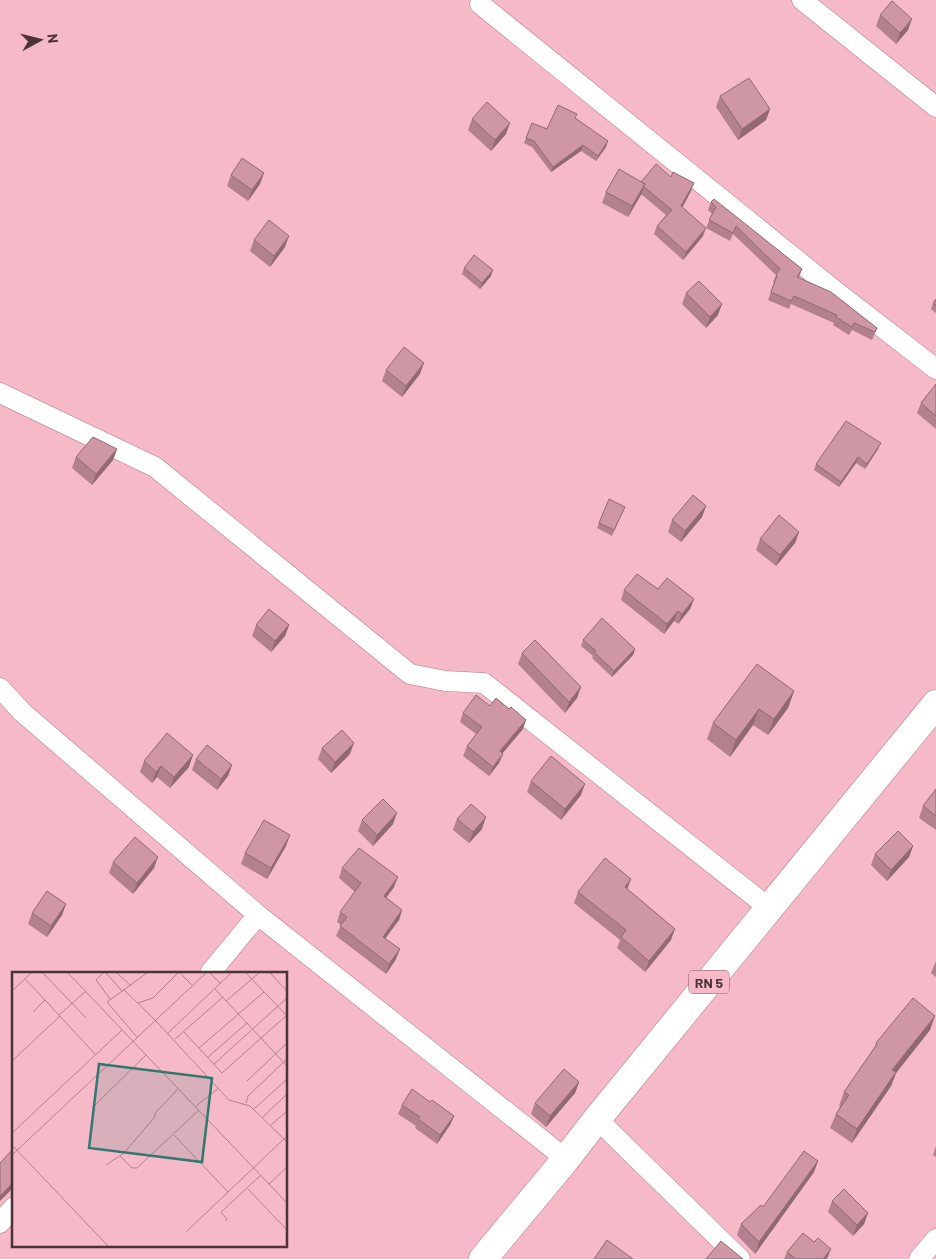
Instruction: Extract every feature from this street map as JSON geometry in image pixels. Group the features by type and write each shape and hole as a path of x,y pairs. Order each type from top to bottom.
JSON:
{"main road":[{"name":"RN 5","path":"483,1259 936,704"}],"street":[{"path":"802,0 936,108"},
{"path":"480,4 834,290 936,369"},
{"path":"0,393 155,467 410,674 444,681 484,683 770,908"},
{"path":"0,688 22,712 258,915 566,1159"},
{"path":"211,972 258,915"},
{"path":"597,1119 740,1259"},
{"path":"0,1223 12,1209"},
{"path":"919,1259 936,1239"}],"building":[{"path":"892,1 912,19 900,33 880,15"},
{"path":"749,78 770,109 742,129 720,96"},
{"path":"487,102 510,123 495,140 472,119"},
{"path":"558,105 577,114 575,118 608,141 598,156 583,145 553,167 534,141 526,138 532,123 547,129"},
{"path":"242,158 264,173 252,190 231,175"},
{"path":"656,164 671,177 673,172 694,183 681,206 706,228 686,252 657,226 672,210 643,186 645,184 641,182"},
{"path":"619,169 645,184 632,206 606,192"},
{"path":"714,199 802,269 797,277 831,292 877,328 875,332 854,323 852,327 836,317 837,315 794,296 791,301 771,292 776,275 780,269 736,226 733,233 709,220 716,207 711,202"},
{"path":"269,220 289,236 274,256 254,240"},
{"path":"474,255 493,270 482,283 464,268"},
{"path":"699,281 722,304 710,317 686,293"},
{"path":"404,347 424,363 406,386 386,370"},
{"path":"936,384 936,416 921,403"},
{"path":"846,421 881,443 867,464 858,457 841,482 816,464"},
{"path":"93,437 117,449 96,474 76,457"},
{"path":"693,495 706,506 685,531 672,520"},
{"path":"609,499 625,507 614,530 599,523"},
{"path":"779,515 799,532 780,555 760,539"},
{"path":"637,574 658,589 667,578 694,599 682,614 678,611 667,624 624,590"},
{"path":"269,609 289,625 275,641 256,625"},
{"path":"602,618 635,649 614,671 583,640"},
{"path":"535,640 581,687 569,702 522,653"},
{"path":"757,664 794,691 774,719 759,709 736,740 713,723"},
{"path":"476,695 490,706 496,698 509,709 511,707 526,720 500,751 503,754 493,767 467,746 482,727 463,713"},
{"path":"342,730 354,743 335,762 322,748"},
{"path":"167,733 193,755 174,777 161,766 156,772 144,761"},
{"path":"207,745 232,765 221,779 196,759"},
{"path":"551,756 585,784 565,809 531,781"},
{"path":"936,789 936,816 923,806"},
{"path":"383,799 397,813 377,835 362,820"},
{"path":"471,804 486,817 473,832 457,819"},
{"path":"264,820 290,835 271,868 245,853"},
{"path":"898,831 913,846 891,870 875,854"},
{"path":"135,837 158,857 137,883 113,862"},
{"path":"359,848 398,877 384,896 402,910 383,937 400,949 389,964 340,926 347,917 340,912 361,883 342,868"},
{"path":"605,858 631,879 625,887 675,929 649,961 621,937 626,930 578,892"},
{"path":"47,891 66,904 51,926 32,913"},
{"path":"913,998 935,1016 892,1070 896,1072 857,1129 836,1114 849,1095 844,1092 876,1043"},
{"path":"564,1069 579,1082 550,1116 535,1103"},
{"path":"412,1089 430,1102 432,1100 454,1116 440,1135 418,1119 420,1117 402,1105"},
{"path":"12,1150 12,1184 0,1196 0,1163"},
{"path":"804,1151 818,1161 759,1242 741,1224 761,1205 763,1207"},
{"path":"844,1189 868,1213 857,1225 832,1201"},
{"path":"803,1233 814,1242 818,1238 831,1249 823,1259 796,1259 787,1252"},
{"path":"607,1240 633,1259 594,1259"},
{"path":"721,1241 743,1259 706,1259"}]}
